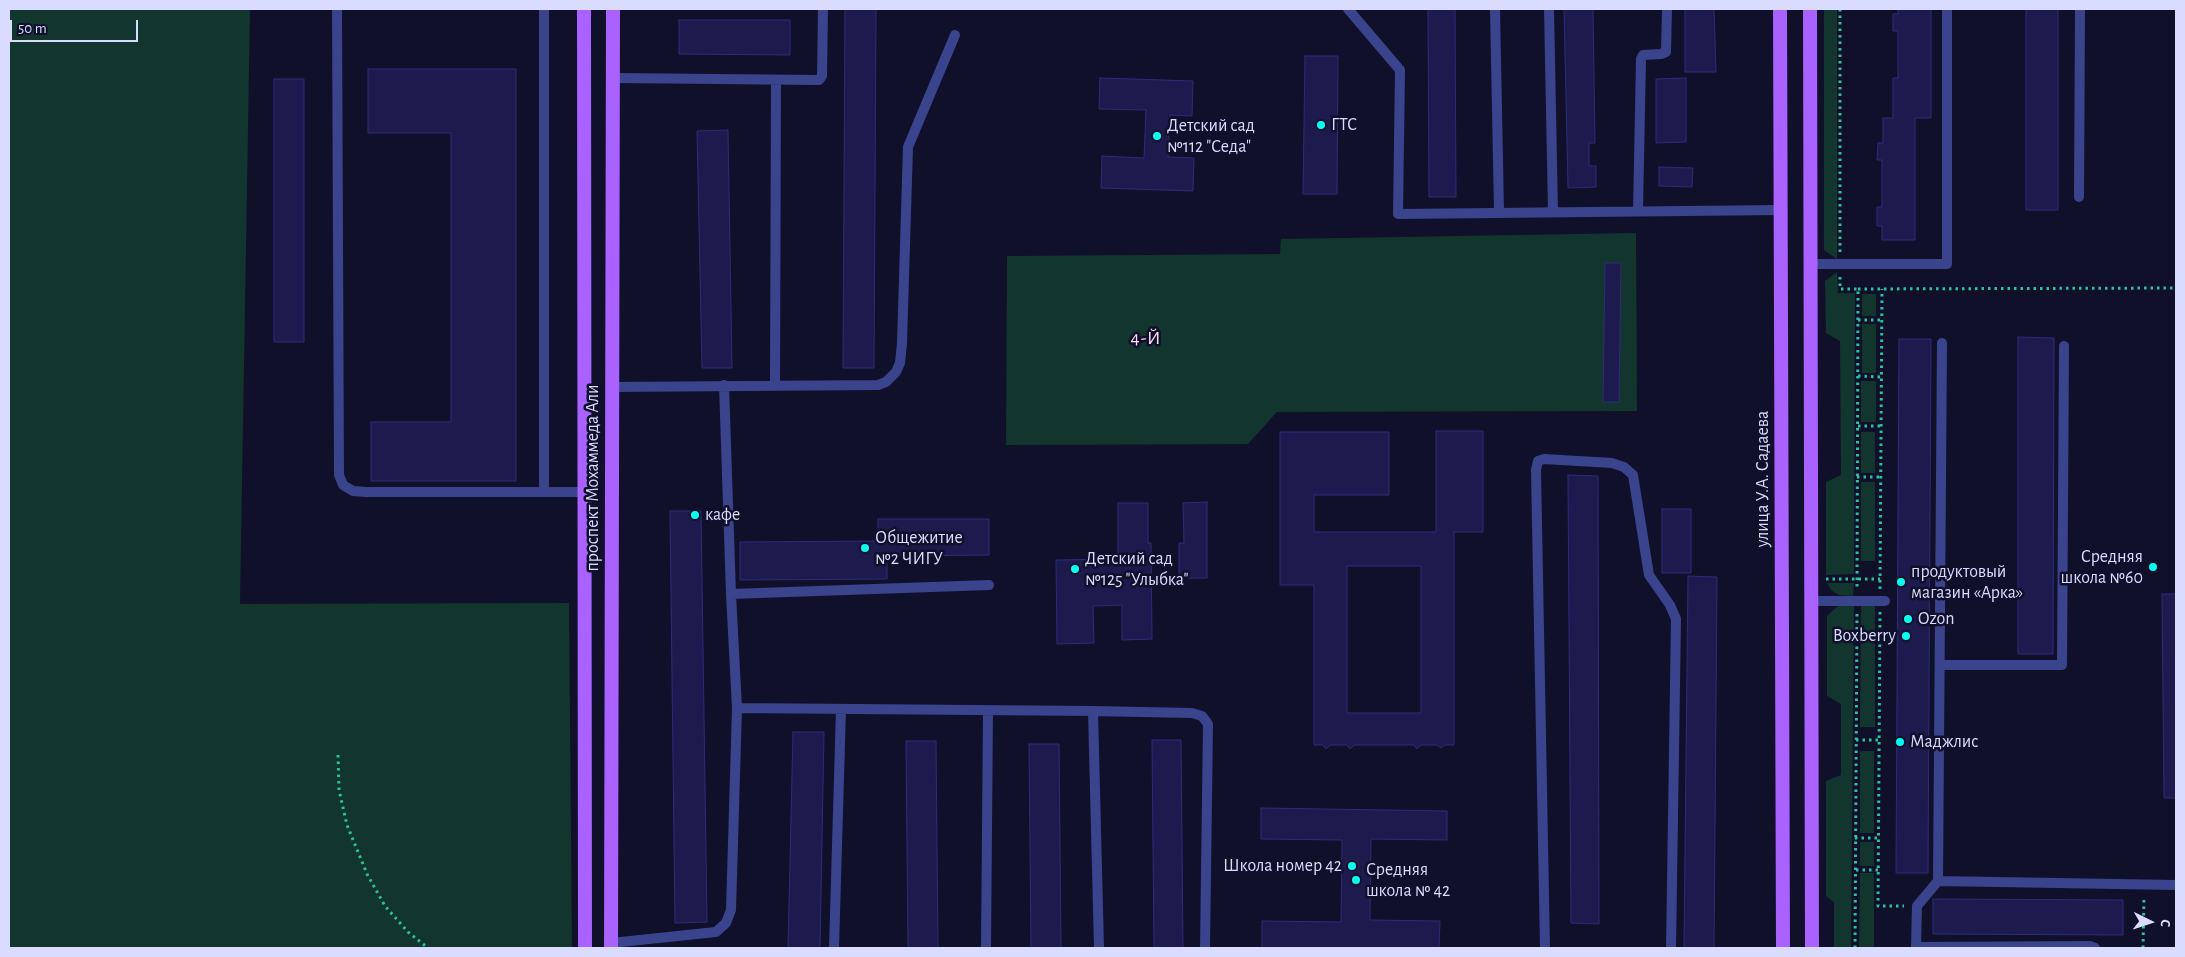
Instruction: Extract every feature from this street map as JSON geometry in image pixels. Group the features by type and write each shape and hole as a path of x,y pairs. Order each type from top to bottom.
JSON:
{"main road":[{"name":"проспект Мохаммеда Али","path":"584,9 583,492 585,948"},
{"name":"проспект Мохаммеда Али","path":"611,946 613,9"},
{"name":"улица У.А. Садаева","path":"1780,9 1783,948"},
{"path":"1810,9 1812,948"}],"street":[{"path":"337,9 339,475 343,485 353,491 366,492 583,492"},
{"path":"544,9 544,492"},
{"path":"613,78 817,81 821,78 823,9"},
{"path":"1348,9 1400,70 1398,214 1498,211 1780,210"},
{"path":"1495,9 1498,211"},
{"path":"1549,9 1552,212"},
{"path":"1638,211 1640,59 1643,54 1661,54 1666,52 1667,9"},
{"path":"1811,264 1947,264 1948,9"},
{"path":"2079,197 2080,9"},
{"path":"612,387 776,384 878,385 886,382 896,372 900,363 902,343 908,147 955,35"},
{"path":"776,80 776,384"},
{"path":"1942,343 1938,882 1917,906 1916,947 2090,946 2095,948"},
{"path":"1940,665 2062,665 2064,346"},
{"path":"611,946 716,932 726,923 731,910 737,708 730,594 724,385"},
{"path":"1546,948 1536,470 1538,461 1544,459 1612,463 1624,467 1633,475 1649,575 1670,605 1676,619 1671,948"},
{"path":"730,594 989,586"},
{"path":"1812,602 1885,601"},
{"path":"737,708 1093,711 1192,713 1202,716 1208,724 1205,948"},
{"path":"834,948 841,709"},
{"path":"986,948 988,711"},
{"path":"1093,711 1099,948"},
{"path":"1938,882 2176,885"}],"path":[{"path":"1840,9 1840,289 2176,288"},
{"path":"1855,948 1858,289"},
{"path":"1858,320 1882,320"},
{"path":"1858,376 1882,377"},
{"path":"1858,426 1881,426"},
{"path":"1857,477 1881,477"},
{"path":"1826,579 1880,579"},
{"path":"1856,740 1879,740"},
{"path":"338,755 339,790 347,824 367,874 385,906 408,932 428,948"},
{"path":"1856,838 1879,838"},
{"path":"1856,870 1878,870"},
{"path":"2143,948 2144,885"}],"green space":[{"path":"9,9 250,9 240,604 569,603 572,948 9,948"},
{"path":"1824,9 1837,9 1837,259 1824,250"},
{"path":"1636,233 1637,411 1277,412 1248,444 1006,445 1007,256 1280,254 1281,239"},
{"path":"1837,272 1838,293 1855,293 1854,574 1826,575 1826,482 1841,475 1840,341 1826,333 1825,281"},
{"path":"1862,294 1876,294 1876,316 1862,316"},
{"path":"1862,324 1876,324 1876,373 1862,373"},
{"path":"1861,381 1876,381 1876,422 1861,422"},
{"path":"1861,432 1875,432 1875,473 1861,473"},
{"path":"1861,482 1875,482 1875,561 1861,561"},
{"path":"1827,583 1854,583 1853,596 1839,595 1831,590"},
{"path":"1839,605 1854,605 1851,948 1834,948 1834,902 1826,896 1826,781 1841,775 1841,704 1827,696 1827,616"},
{"path":"1861,606 1875,606 1875,727 1860,727"},
{"path":"1860,751 1874,751 1874,833 1860,833"},
{"path":"1860,842 1874,842 1874,866 1860,866"},
{"path":"1860,873 1874,873 1874,948 1859,948"}],"building":[{"path":"845,9 876,9 874,368 843,368"},
{"path":"1428,9 1455,9 1456,197 1429,197"},
{"path":"1564,9 1593,9 1595,143 1589,143 1589,166 1596,166 1596,187 1568,188"},
{"path":"1685,9 1714,9 1716,72 1685,72"},
{"path":"1898,9 1931,9 1931,118 1915,118 1915,240 1882,240 1882,226 1877,226 1877,207 1882,207 1882,160 1877,160 1878,143 1883,143 1883,118 1893,118 1893,78 1898,78 1898,31 1893,31 1893,14 1898,14"},
{"path":"2026,9 2058,9 2058,210 2026,210"},
{"path":"679,20 790,20 790,55 679,54"},
{"name":"ГТС","path":"1305,56 1338,56 1337,194 1303,194"},
{"path":"368,69 516,69 516,481 371,481 371,422 451,422 451,133 368,133"},
{"name":"Детский сад №112 \"Седа\"","path":"1100,78 1193,81 1192,116 1170,115 1168,157 1194,158 1193,191 1101,188 1102,156 1144,158 1146,110 1099,109"},
{"path":"1686,78 1686,142 1656,143 1656,79"},
{"path":"274,79 304,79 304,342 274,342"},
{"path":"728,130 732,368 702,368 697,131"},
{"path":"1659,167 1693,168 1692,187 1659,186"},
{"path":"1605,263 1621,263 1619,402 1603,402"},
{"path":"2018,337 2054,338 2053,654 2018,654"},
{"path":"1899,339 1931,339 1928,873 1896,873"},
{"path":"1436,431 1483,431 1483,532 1454,532 1454,745 1445,745 1441,748 1437,745 1421,745 1417,749 1414,745 1354,745 1350,749 1347,745 1330,745 1326,749 1323,745 1314,745 1314,585 1280,585 1280,432 1389,432 1389,495 1314,495 1314,532 1436,532","holes":["1347,566 1421,566 1421,713 1347,713"]},
{"path":"1568,475 1598,476 1599,924 1571,923"},
{"path":"1207,502 1207,578 1179,578 1179,543 1184,543 1183,503"},
{"name":"Детский сад №125 \"Улыбка\"","path":"1118,503 1148,503 1148,543 1151,543 1152,639 1122,640 1122,605 1093,606 1094,643 1057,644 1056,560 1118,559"},
{"path":"1662,509 1691,509 1691,573 1662,573"},
{"path":"670,511 701,511 707,922 675,923"},
{"name":"Общежитие №2 ЧИГУ","path":"878,519 989,519 989,555 887,556 887,579 740,580 740,542 878,541"},
{"path":"1688,576 1717,577 1714,948 1684,948"},
{"path":"2162,594 2176,594 2176,798 2164,798"},
{"path":"793,732 824,732 820,948 788,948"},
{"path":"1152,740 1181,740 1183,948 1154,948"},
{"path":"906,741 936,741 938,948 908,948"},
{"path":"1029,744 1059,744 1061,948 1031,948"},
{"name":"Средняя школа № 42","path":"1261,808 1447,811 1447,840 1371,839 1370,920 1440,921 1439,948 1262,948 1262,921 1341,922 1342,840 1261,839"},
{"path":"1933,899 2123,900 2123,935 1933,934"}],"place":[{"name":"ГТС","path":"1321,125"},
{"name":"Детский сад №112 \"Седа\"","path":"1157,136"},
{"name":"кафе","path":"695,515"},
{"name":"Общежитие №2 ЧИГУ","path":"865,548"},
{"name":"Средняя школа №60","path":"2153,567"},
{"name":"Детский сад №125 \"Улыбка\"","path":"1075,569"},
{"name":"продуктовый магазин «Арка»","path":"1901,582"},
{"name":"Ozon","path":"1908,619"},
{"name":"Boxberry","path":"1906,636"},
{"name":"Маджлис","path":"1900,742"},
{"name":"Школа номер 42","path":"1352,866"},
{"name":"Средняя школа № 42","path":"1356,880"}],"district":[{"name":"4-Й","path":"1146,338"}]}
